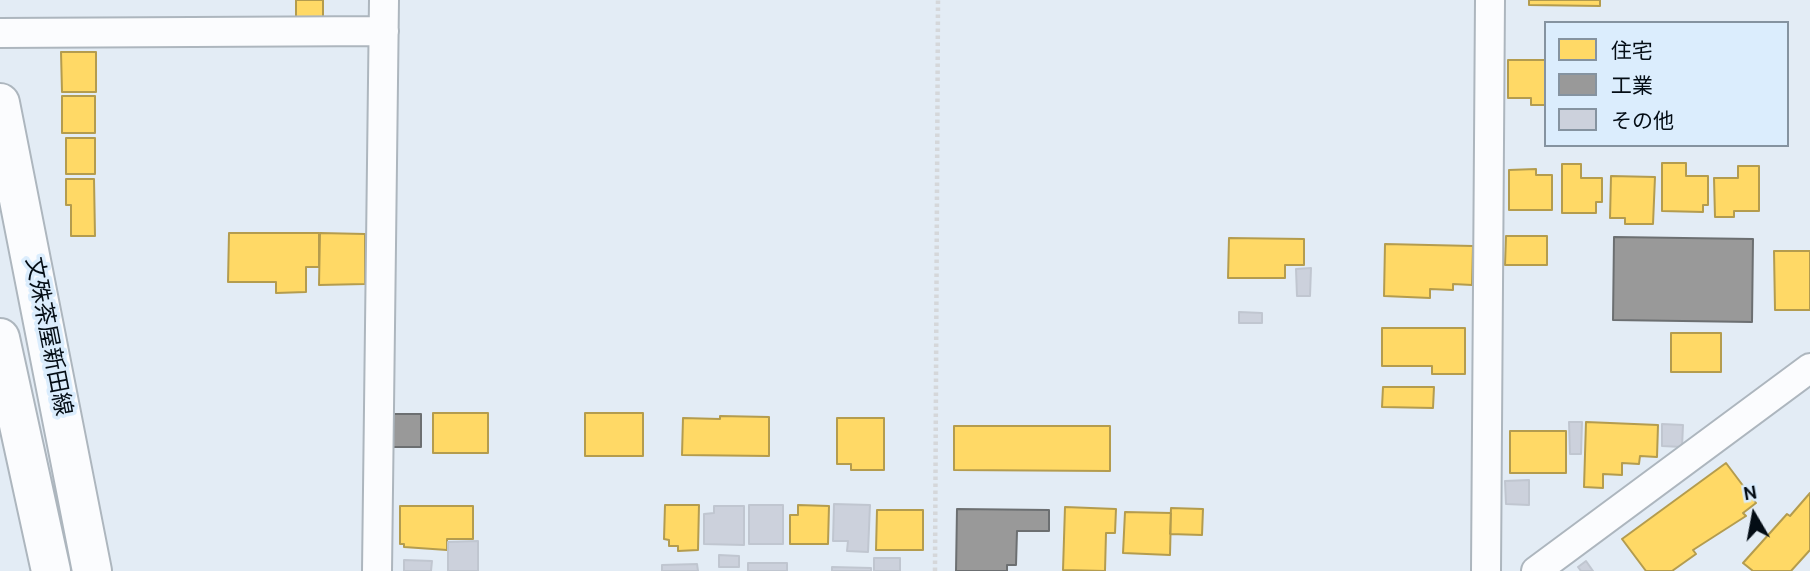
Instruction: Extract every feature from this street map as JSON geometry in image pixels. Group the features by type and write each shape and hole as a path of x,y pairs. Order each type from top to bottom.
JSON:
{"main road":[{"name":"文殊茶屋新田線","path":"0,103 92,571"},
{"name":"文殊茶屋新田線","path":"0,338 51,571"}],"street":[{"path":"377,571 384,0"},
{"path":"1486,571 1490,0"},
{"path":"0,33 384,31"},
{"path":"1536,571 1810,369"}],"path":[{"path":"935,571 937,0"}],"building: 住宅":[{"path":"296,0 323,0 323,17 296,17"},
{"path":"1529,0 1600,0 1600,6 1529,5"},
{"path":"61,52 96,52 96,92 62,92"},
{"path":"1508,60 1544,60 1544,105 1531,105 1531,98 1508,98"},
{"path":"62,96 95,96 95,133 62,133"},
{"path":"66,138 95,138 95,174 66,174"},
{"path":"1662,163 1686,163 1686,176 1708,176 1708,205 1703,205 1703,212 1662,211"},
{"path":"1562,164 1581,164 1581,178 1602,178 1602,202 1596,202 1596,213 1562,213"},
{"path":"1738,166 1759,166 1759,211 1734,211 1734,217 1715,217 1714,178 1738,178"},
{"path":"1536,169 1536,175 1552,175 1552,210 1509,210 1509,170"},
{"path":"1611,176 1655,177 1653,224 1625,224 1625,218 1610,218"},
{"path":"66,179 94,179 95,236 71,236 71,205 66,205"},
{"path":"229,233 319,233 319,267 306,267 306,292 276,293 276,282 228,282"},
{"path":"320,233 365,234 365,284 319,285"},
{"path":"1506,236 1547,236 1547,265 1505,265"},
{"path":"1229,238 1304,239 1304,265 1285,265 1285,278 1228,278"},
{"path":"1385,244 1473,246 1472,285 1453,284 1453,290 1430,289 1430,298 1384,296"},
{"path":"1774,251 1810,251 1810,310 1775,310"},
{"path":"1382,328 1465,328 1465,374 1432,374 1432,366 1382,366"},
{"path":"1671,333 1721,333 1721,372 1671,372"},
{"path":"1383,387 1434,387 1433,408 1382,407"},
{"path":"433,413 488,413 488,453 433,453"},
{"path":"585,413 643,413 643,456 585,456"},
{"path":"720,416 769,417 769,456 682,455 683,418 720,419"},
{"path":"837,418 884,418 884,470 851,470 851,464 837,464"},
{"path":"1586,422 1658,425 1657,457 1640,456 1639,464 1622,463 1622,475 1603,474 1603,488 1584,487"},
{"path":"954,426 1110,426 1110,471 954,470"},
{"path":"1510,431 1566,431 1566,473 1510,473"},
{"path":"1726,463 1756,503 1743,513 1746,516 1693,550 1696,554 1672,571 1646,571 1622,539"},
{"path":"1810,493 1810,550 1791,571 1753,571 1743,563 1787,514 1790,516"},
{"path":"665,505 699,505 698,550 678,551 678,546 669,546 669,540 664,539"},
{"path":"798,505 829,506 828,544 790,544 790,515 798,515"},
{"path":"400,506 473,506 473,539 447,539 447,550 404,547 404,544 400,544"},
{"path":"1065,507 1116,509 1115,533 1106,533 1105,571 1063,570"},
{"path":"1171,508 1203,509 1202,535 1170,534"},
{"path":"877,510 923,510 923,550 876,550"},
{"path":"1125,512 1171,513 1170,555 1123,553"}],"building: 工業":[{"path":"1614,237 1753,239 1752,322 1613,320"},
{"path":"394,414 421,414 421,447 393,447"},
{"path":"957,509 1049,510 1049,531 1017,531 1016,565 1007,565 1007,571 956,571"}],"building: その他":[{"path":"1311,268 1310,296 1297,296 1296,269"},
{"path":"1239,312 1262,313 1262,323 1239,323"},
{"path":"1569,422 1582,422 1581,454 1570,454"},
{"path":"1662,424 1683,425 1682,447 1662,446"},
{"path":"1529,480 1529,505 1506,504 1505,481"},
{"path":"834,504 870,505 868,552 847,551 848,541 833,541"},
{"path":"749,505 783,505 783,544 749,544"},
{"path":"714,506 744,506 744,545 704,544 704,514 714,513"},
{"path":"478,541 478,571 448,571 448,542"},
{"path":"719,555 739,556 739,567 719,567"},
{"path":"874,558 900,558 900,571 874,571"},
{"path":"404,560 432,561 431,571 404,571"},
{"path":"1586,561 1593,571 1581,571 1578,567"},
{"path":"748,563 787,563 787,571 748,571"},
{"path":"697,564 698,571 662,571 662,565"},
{"path":"832,567 871,568 871,571 832,571"}]}
